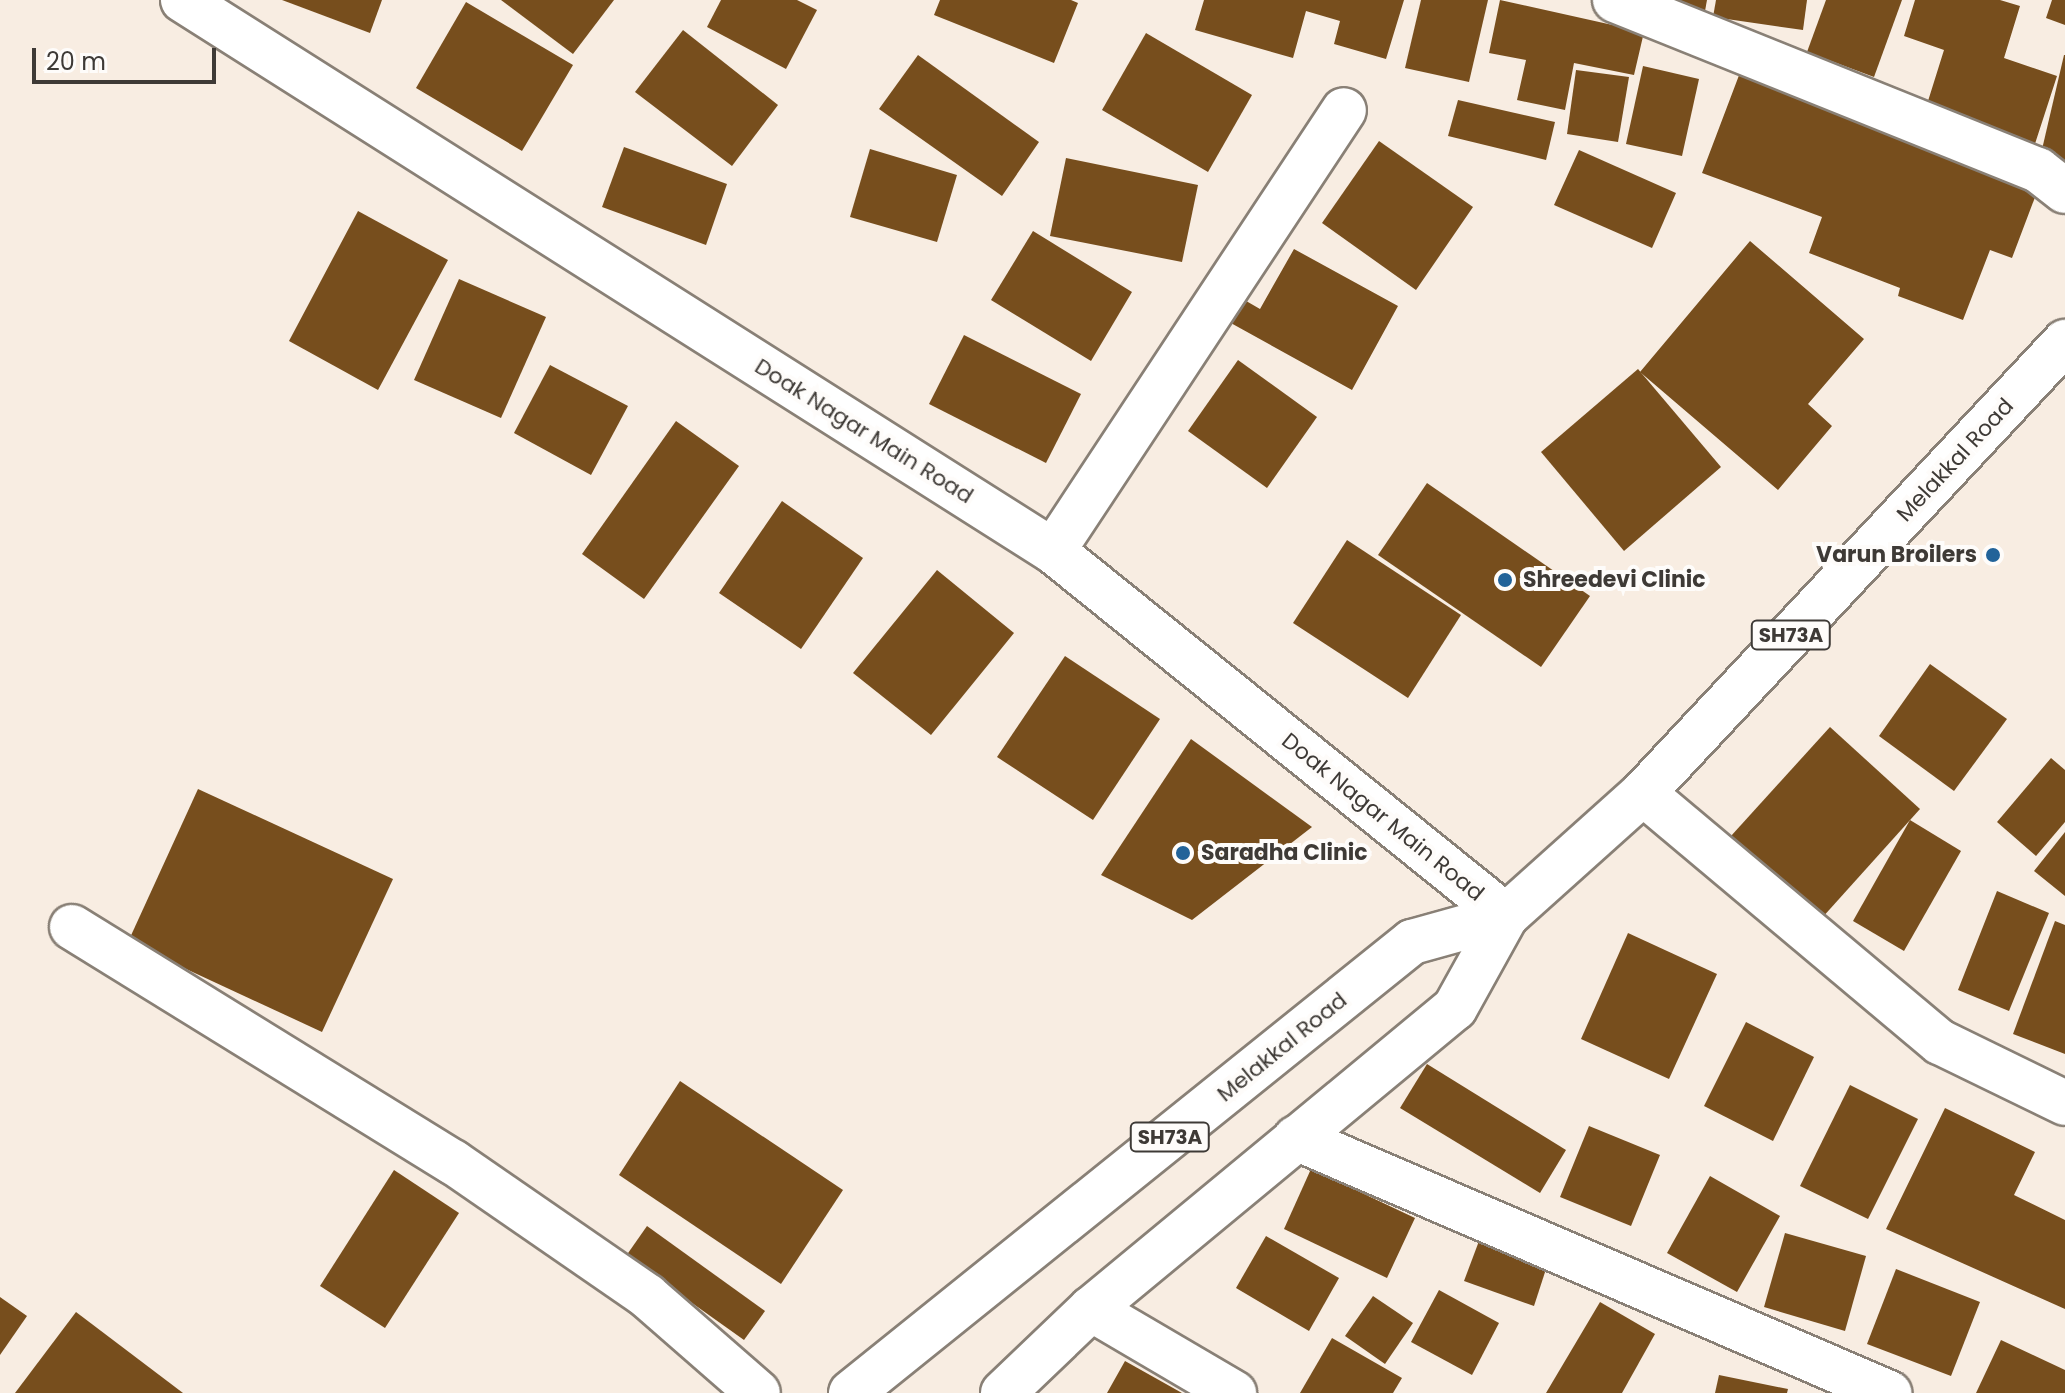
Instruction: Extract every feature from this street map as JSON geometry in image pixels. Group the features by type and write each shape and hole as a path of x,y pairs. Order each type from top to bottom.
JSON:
{"street":[{"name":"Doak Nagar Main Road","path":"183,0 1053,551 1506,916"},
{"path":"1615,0 2038,170 2065,191"},
{"path":"1053,551 1344,110"},
{"name":"Melakkal Road","path":"1003,1393 1091,1309 1455,1008 1506,916 1643,793 2065,342"},
{"path":"1643,793 1940,1042 2065,1103"},
{"name":"Melakkal Road","path":"851,1393 1412,942 1506,916"},
{"path":"72,927 453,1162 647,1296 758,1393"},
{"path":"1296,1138 1889,1393"},
{"path":"1091,1309 1234,1393"}],"building":[{"path":"282,0 382,0 370,33"},
{"path":"501,0 614,0 573,54"},
{"path":"721,0 797,0 817,10 786,69 707,27"},
{"path":"940,0 1071,0 1078,3 1054,63 934,15"},
{"path":"1204,0 1404,0 1386,59 1334,44 1340,21 1306,11 1293,58 1195,30"},
{"path":"1421,0 1488,0 1469,82 1405,68"},
{"path":"1500,0 1644,32 1634,75 1574,63 1565,110 1517,100 1526,60 1489,53"},
{"path":"1665,0 1707,0 1705,11"},
{"path":"1716,0 1807,0 1803,30 1713,17"},
{"path":"1826,0 1902,0 1874,77 1807,52"},
{"path":"1915,0 2000,0 2020,6 2004,58 2057,76 2032,153 1923,117 1944,50 1904,36"},
{"path":"2052,0 2065,0 2065,25 2046,18"},
{"path":"466,2 573,65 522,151 416,88"},
{"path":"683,30 778,105 732,166 635,92"},
{"path":"1146,33 1252,95 1208,172 1102,110"},
{"path":"918,55 1039,142 1002,196 879,109"},
{"path":"2065,55 2065,164 2040,158"},
{"path":"1643,66 1699,79 1682,156 1626,144"},
{"path":"1576,70 1629,77 1618,142 1567,134"},
{"path":"1741,70 2040,184 2012,258 1990,250 1963,320 1898,296 1900,288 1809,253 1822,217 1702,173"},
{"path":"1458,100 1555,122 1546,160 1448,136"},
{"path":"1379,141 1473,207 1416,290 1322,223"},
{"path":"624,147 727,184 706,245 602,207"},
{"path":"870,149 957,175 937,242 850,217"},
{"path":"1579,150 1676,193 1652,248 1554,205"},
{"path":"1066,158 1198,185 1182,262 1050,236"},
{"path":"358,211 448,260 378,390 289,341"},
{"path":"1033,231 1132,292 1091,361 991,300"},
{"path":"1750,241 1864,339 1808,404 1832,426 1778,490 1640,372"},
{"path":"1294,249 1398,306 1352,390 1229,322 1241,298 1260,309"},
{"path":"459,279 546,317 501,418 414,380"},
{"path":"964,335 1081,394 1046,463 929,404"},
{"path":"1238,360 1317,417 1267,488 1188,431"},
{"path":"550,365 628,406 591,475 514,433"},
{"path":"1638,369 1721,467 1624,551 1541,452"},
{"path":"676,421 739,466 644,599 582,554"},
{"path":"1427,483 1590,596 1541,667 1378,555"},
{"path":"782,501 863,558 801,649 719,593"},
{"path":"1347,540 1461,615 1408,698 1293,623"},
{"path":"937,570 1014,633 931,735 853,673"},
{"path":"1065,656 1160,719 1093,820 997,757"},
{"path":"1930,664 2007,719 1954,791 1879,736"},
{"path":"1830,727 1920,809 1812,929 1721,847"},
{"path":"1191,739 1312,827 1192,920 1101,875"},
{"path":"2051,758 2065,770 2065,822 2036,856 1997,822"},
{"path":"198,789 393,879 322,1032 128,942"},
{"path":"1910,820 1961,851 1904,951 1853,921"},
{"path":"2065,832 2065,896 2034,871"},
{"path":"1997,891 2049,913 2009,1011 1958,990"},
{"path":"2055,921 2065,925 2065,1054 2013,1034"},
{"path":"1628,933 1717,974 1669,1079 1581,1039"},
{"path":"1746,1022 1814,1057 1773,1141 1704,1106"},
{"path":"1427,1064 1566,1150 1540,1193 1400,1108"},
{"path":"680,1081 843,1190 781,1284 619,1175"},
{"path":"1850,1085 1918,1119 1868,1219 1800,1186"},
{"path":"1945,1108 2035,1152 2014,1195 2065,1220 2065,1309 1886,1229"},
{"path":"1589,1126 1660,1155 1631,1226 1560,1197"},
{"path":"1311,1169 1415,1218 1387,1278 1284,1229"},
{"path":"394,1170 459,1213 385,1328 320,1286"},
{"path":"1710,1176 1780,1216 1737,1292 1667,1253"},
{"path":"647,1226 765,1311 744,1340 626,1256"},
{"path":"1785,1233 1866,1256 1845,1331 1764,1307"},
{"path":"1266,1236 1339,1278 1309,1331 1236,1288"},
{"path":"1479,1241 1547,1266 1534,1306 1464,1281"},
{"path":"1896,1269 1980,1302 1951,1376 1867,1344"},
{"path":"1439,1290 1499,1323 1472,1375 1411,1342"},
{"path":"1373,1296 1413,1323 1385,1364 1345,1336"},
{"path":"0,1297 27,1316 0,1355"},
{"path":"1600,1302 1655,1334 1622,1393 1546,1393"},
{"path":"76,1312 183,1393 15,1393"},
{"path":"1332,1338 1402,1378 1393,1393 1300,1393"},
{"path":"2001,1340 2065,1370 2065,1393 1976,1393"},
{"path":"1125,1361 1182,1393 1107,1393"},
{"path":"1719,1375 1788,1389 1787,1393 1715,1393"}],"place":[{"name":"Varun Broilers","path":"1993,555"},
{"name":"Shreedevi Clinic","path":"1505,580"},
{"name":"Saradha Clinic","path":"1183,853"}]}
